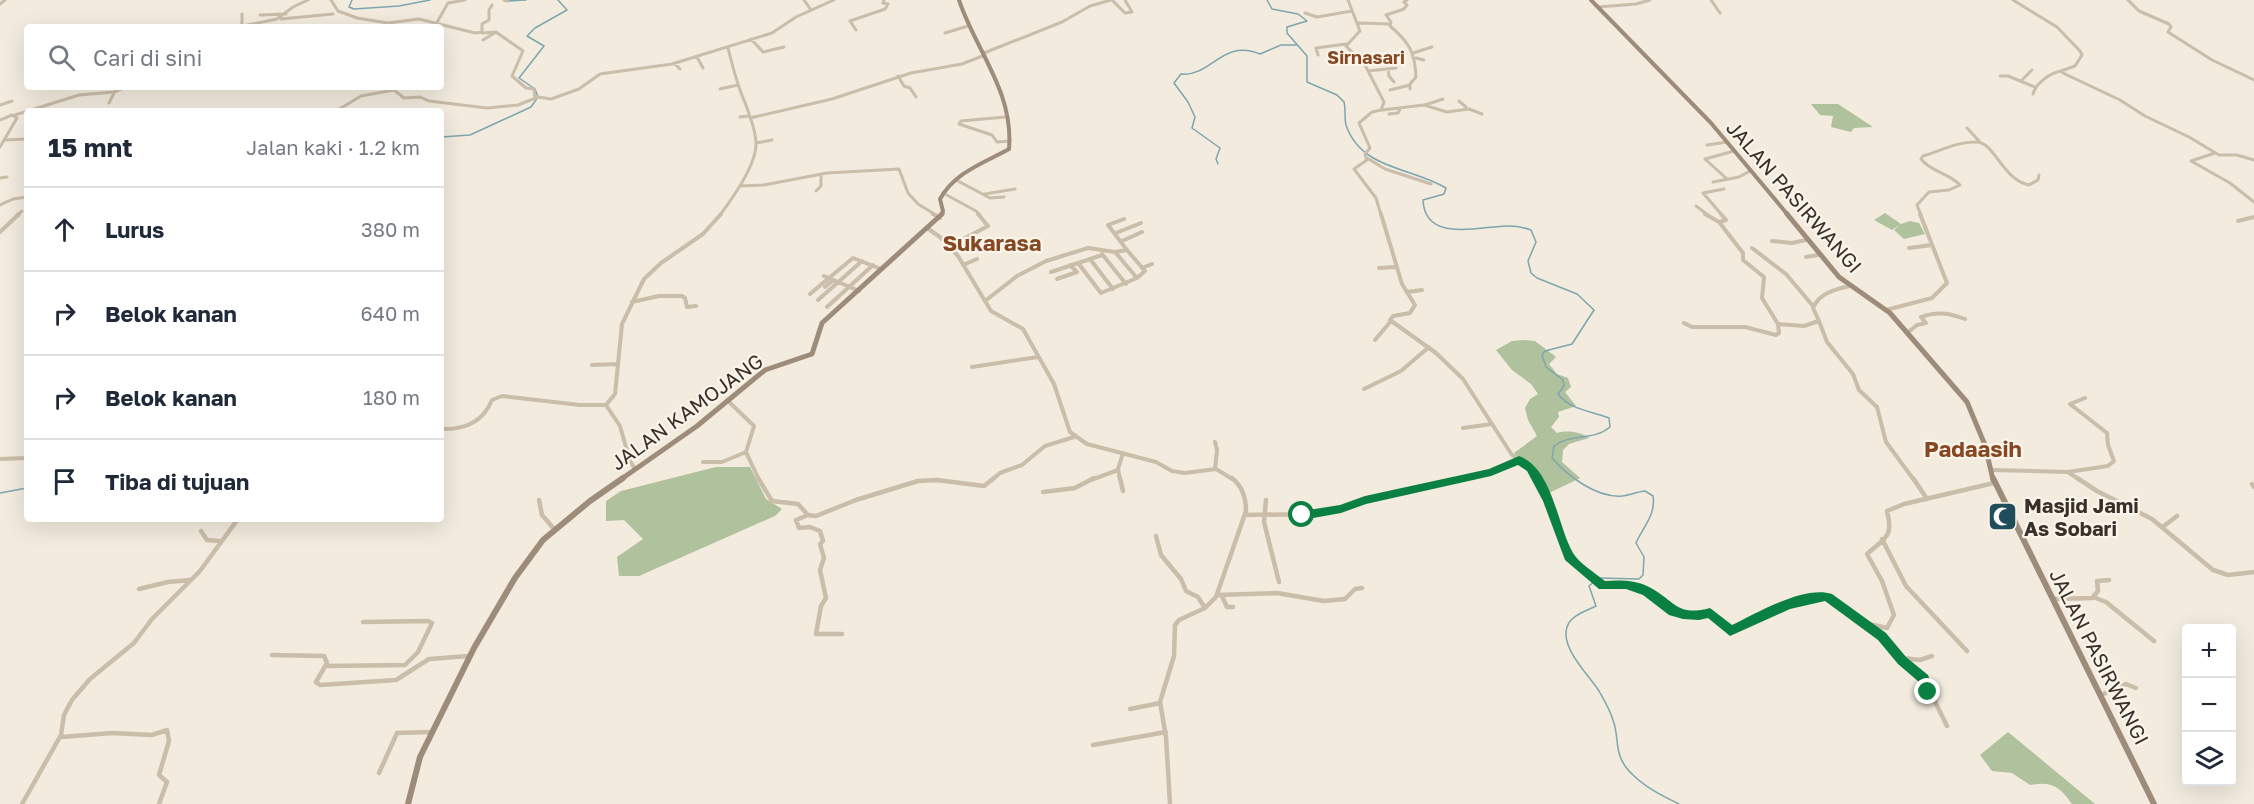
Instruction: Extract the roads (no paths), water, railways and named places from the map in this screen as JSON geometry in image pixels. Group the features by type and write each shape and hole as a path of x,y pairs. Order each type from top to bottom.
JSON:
{"main road":[{"path":"940,218 943,211 940,199 943,193 971,169 1008,150 1010,141 999,83 968,26 959,0"},
{"name":"JALAN PASIRWANGI","path":"1591,0 1727,142 1818,255 1850,286 1886,309 1967,402 1985,445 1994,483 2054,599 2154,804"},
{"name":"JALAN KAMOJANG","path":"408,804 420,757 470,656 515,578 539,545 555,530 697,426 768,368 812,354 816,348 818,328 940,218"}],"street":[{"path":"277,20 293,7 308,0"},
{"path":"331,0 336,9 350,16 388,23 409,19 425,20 436,24 448,3 465,0"},
{"path":"804,0 812,11"},
{"path":"341,108 357,98 394,90 404,98 420,97 429,101 456,102 487,108 518,105 536,97 551,99 575,90 602,74 674,63 772,33 792,19 834,0"},
{"path":"856,30 850,21 885,9 888,4 883,3 884,0"},
{"path":"740,117 750,117 832,99 889,82 898,76 960,65 1062,22 1090,6 1112,0 1125,13 1132,12 1125,0"},
{"path":"1318,55 1316,48 1319,46 1346,44 1358,34 1358,23 1348,0"},
{"path":"1390,90 1409,87 1418,78 1414,53 1404,38 1390,24 1386,15 1405,8 1407,5 1404,2 1407,0"},
{"path":"1598,7 1636,4 1650,0"},
{"path":"1711,0 1720,13"},
{"path":"2013,0 2059,28 2080,51 2081,59 2076,65 2055,72 2035,87 2033,94"},
{"path":"2128,0 2139,10 2170,25 2168,32 2185,44 2254,80"},
{"path":"481,33 483,23 489,20 489,10 492,5"},
{"path":"1305,13 1317,18 1352,11"},
{"path":"242,14 242,24"},
{"path":"260,15 287,14"},
{"path":"249,24 333,14"},
{"path":"406,24 409,19"},
{"path":"1358,23 1390,24"},
{"path":"444,26 469,33 496,32 523,51 512,76 526,88 534,89 536,97"},
{"path":"945,33 968,26"},
{"path":"1048,27 1053,32"},
{"path":"483,40 496,32"},
{"path":"751,39 764,52 784,47"},
{"path":"1346,44 1368,71 1383,99 1381,110"},
{"path":"1414,53 1432,47"},
{"path":"606,405 615,394 622,324 645,278 661,263 703,234 724,210 749,167 756,143 747,103 738,85 728,48"},
{"path":"1409,87 1416,77 1414,53"},
{"path":"697,57 703,68"},
{"path":"1416,58 1424,60"},
{"path":"674,63 680,69"},
{"path":"1388,64 1392,68"},
{"path":"1368,71 1392,68"},
{"path":"1392,68 1389,75 1394,82"},
{"path":"2020,82 2032,70"},
{"path":"2061,71 2215,153 2224,157 2241,156 2254,160"},
{"path":"898,76 904,86 910,88 916,97"},
{"path":"2000,76 2007,76 2035,87"},
{"path":"720,89 738,85"},
{"path":"37,108 79,95 119,90"},
{"path":"109,103 114,92"},
{"path":"1375,340 1392,316 1410,313 1414,305 1396,267 1376,198 1354,168 1366,160 1365,156 1369,150 1359,123 1372,112 1425,105 1443,99"},
{"path":"0,105 12,101"},
{"path":"1459,101 1467,108 1482,114"},
{"path":"1425,105 1451,112 1467,108"},
{"path":"1389,114 1398,114 1400,109"},
{"path":"0,120 24,112"},
{"path":"0,147 15,123 15,115"},
{"path":"1005,117 961,121 959,124 992,135 996,142 1010,141"},
{"path":"1967,128 2019,184 2029,185 2038,180 2039,175"},
{"path":"6,140 24,139"},
{"path":"756,143 772,140"},
{"path":"1707,144 1727,142"},
{"path":"1886,309 1932,298 1946,285 1918,204 1932,189 1953,190 1960,185 1950,177 1927,166 1922,158 1957,146 1980,143"},
{"path":"2234,150 2241,156"},
{"path":"1727,179 1705,159 1734,151"},
{"path":"2215,153 2191,161 2230,183 2254,202"},
{"path":"1365,156 1385,169 1431,184"},
{"path":"739,186 821,174 900,169 903,185 914,202 940,218"},
{"path":"1713,182 1750,171"},
{"path":"816,191 821,186 821,174"},
{"path":"0,178 7,177"},
{"path":"956,180 992,199 1005,197"},
{"path":"984,195 1015,189"},
{"path":"1719,222 1726,220 1703,193 1724,189"},
{"path":"943,193 975,210 988,226 950,246"},
{"path":"1,206 13,199 24,197"},
{"path":"1684,323 1690,327 1745,327 1776,335 1779,333 1778,324 1762,298 1764,277 1743,260 1743,253 1719,222 1700,211 1696,206"},
{"path":"0,232 22,212"},
{"path":"2238,221 2254,217"},
{"path":"1078,262 1101,293 1126,284 1145,271 1108,225 1124,219"},
{"path":"1116,233 1141,223"},
{"path":"927,228 950,246 994,313 1021,327 1054,384 1070,432 1075,437 1092,446 1156,462 1176,472 1215,469 1233,478 1241,488 1246,500 1245,515 1239,526 1220,595 1227,607 1233,608"},
{"path":"1122,241 1142,232"},
{"path":"1772,241 1792,243 1806,240"},
{"path":"1909,248 1932,245"},
{"path":"984,301 1017,276 1035,266 1088,248 1101,253 1126,284"},
{"path":"1752,248 1786,274 1813,306 1827,342 1853,374 1859,390 1876,408 1885,440 1927,499"},
{"path":"1051,272 1101,253 1127,250"},
{"path":"1115,252 1137,278"},
{"path":"1806,257 1818,255"},
{"path":"1136,260 1144,256"},
{"path":"810,294 851,258 883,270"},
{"path":"963,265 977,259"},
{"path":"1090,259 1113,288"},
{"path":"818,300 862,261"},
{"path":"1142,268 1152,264"},
{"path":"827,307 873,265"},
{"path":"1057,279 1077,273 1070,265"},
{"path":"1379,268 1396,267"},
{"path":"829,278 860,291"},
{"path":"825,287 829,278"},
{"path":"1813,306 1826,294 1850,286"},
{"path":"1407,292 1422,290"},
{"path":"632,302 659,296 682,296 686,298 687,306 696,306"},
{"path":"1907,333 1917,325 1926,323 1921,317 1936,311 1947,312 1965,319"},
{"path":"1390,321 1429,347 1463,379 1517,460 1524,462 1534,474 1548,500 1569,557 1599,583 1604,586 1626,585 1647,591 1673,611 1683,615 1710,612 1730,631 1787,604 1821,596 1836,602 1882,636 1903,658 1902,660 1925,681 1928,692 1942,712 1947,726"},
{"path":"1778,324 1802,327 1819,321"},
{"path":"1364,389 1401,371 1429,347"},
{"path":"972,367 1038,357"},
{"path":"592,365 617,364"},
{"path":"444,429 452,429 478,421 489,412 492,400 499,396 580,405 606,405"},
{"path":"1991,470 2068,472 2108,466 2114,461 2108,446 2107,433 2070,404 2085,398"},
{"path":"727,400 754,426 746,452 751,466 772,501 798,504 808,514 816,516 856,500 918,481 937,480 984,486 1000,473 1022,465 1045,446 1075,437"},
{"path":"606,405 620,426 631,462 636,469"},
{"path":"1463,429 1492,424"},
{"path":"1215,442 1217,450 1215,469"},
{"path":"704,462 722,462 746,452"},
{"path":"1123,453 1118,471 1123,491"},
{"path":"0,459 24,458"},
{"path":"1245,515 1316,514 1491,472 1509,466 1517,460"},
{"path":"1043,492 1077,487 1118,471"},
{"path":"2068,472 2097,491 2141,512 2163,526 2213,570 2228,575 2254,572"},
{"path":"1865,624 1887,628 1894,615 1882,581 1867,554 1887,536 1891,528 1888,510 1994,483"},
{"path":"539,500 542,515 555,530"},
{"path":"1266,500 1263,515 1279,582"},
{"path":"808,514 796,520 799,528 810,527 820,531 823,541 820,544 824,558 820,570 826,598 821,606 816,634 842,634"},
{"path":"2163,526 2172,522 2177,516"},
{"path":"22,804 60,737 67,708 82,687 134,643 152,619 200,571 236,522"},
{"path":"201,531 207,540 221,541"},
{"path":"1156,536 1161,555 1181,579 1186,591 1198,597 1205,608"},
{"path":"1882,539 1903,583 1967,651"},
{"path":"139,590 168,582 191,580"},
{"path":"2093,597 2099,589 2097,581 2109,580"},
{"path":"1170,804 1166,732 1160,703 1174,656 1176,623 1205,608 1220,595 1277,593 1324,601 1346,599 1354,589 1362,588"},
{"path":"2054,599 2093,597 2106,602 2154,641"},
{"path":"325,666 405,665 411,662 418,652 432,623 428,621 363,622"},
{"path":"272,655 324,656 327,661 316,682 318,685 396,680 429,659 470,656"},
{"path":"1903,658 1920,660 1932,657"},
{"path":"2101,695 2126,684 2136,688"},
{"path":"1130,709 1160,703"},
{"path":"60,737 112,733 151,735 167,730 169,741 159,776 166,781 167,785 159,804"},
{"path":"379,773 397,733 432,732"},
{"path":"1094,745 1166,732"},
{"path":"403,804 408,804"}],"waterway":[{"path":"352,0 349,7 354,9 399,6 430,0"},
{"path":"507,1 526,0"},
{"path":"444,137 470,135 531,107 538,97 535,89 519,78 544,46 527,36 535,28 567,10 558,0"},
{"path":"1267,0 1272,9 1298,14 1307,21 1287,27 1287,33 1307,56 1307,82 1337,95 1344,102 1346,125 1353,140 1363,151 1389,166 1433,181 1446,188 1444,194 1423,200 1426,214 1433,223 1456,230 1507,226 1531,230 1536,242 1528,261 1531,273 1537,278 1577,294 1594,310 1572,344 1545,351 1542,355 1546,367 1563,380 1564,386 1558,394 1568,404 1609,418 1610,427 1597,434 1561,442 1554,446 1552,458 1566,472 1593,490 1612,496 1645,491 1653,496 1651,515 1636,543 1644,557 1643,575 1639,579 1599,578"},
{"path":"1218,164 1216,159 1220,148 1192,128 1195,117 1188,102 1174,83 1181,74 1201,70 1236,51 1247,50 1260,54 1281,45 1296,45"},
{"path":"0,493 24,489"},
{"path":"1595,581 1589,586 1596,606 1572,619 1567,627 1566,635 1571,652 1609,709 1624,764 1647,786 1679,804"}],"place":[{"name":"Masjid Jami As Sobari","path":"2003,517"}],"district":[{"name":"Sirnasari","path":"1366,58"},
{"name":"Sukarasa","path":"992,243"},
{"name":"Padaasih","path":"1973,449"}]}
